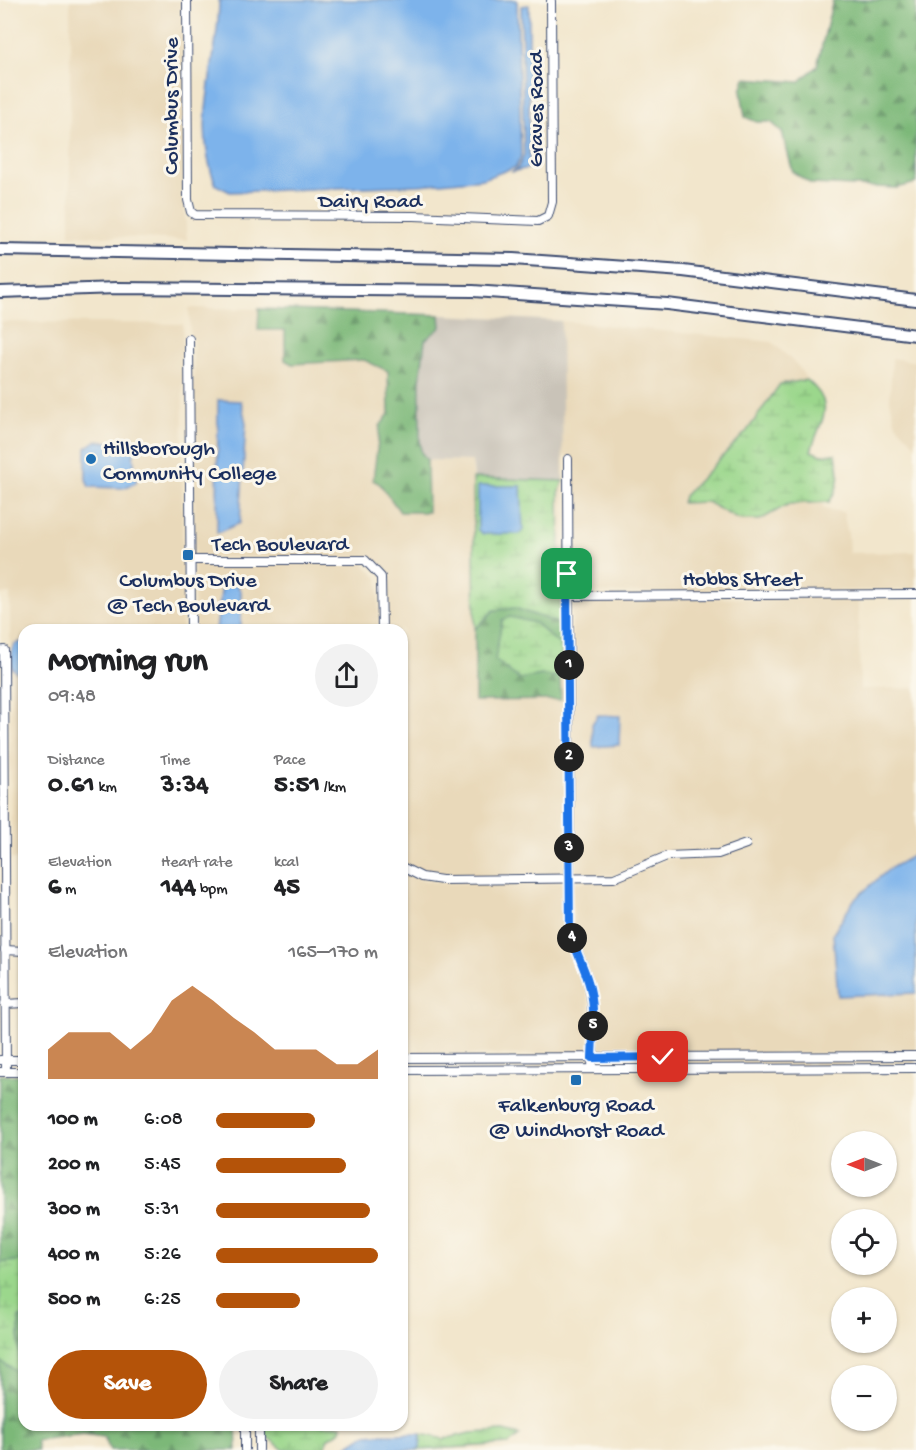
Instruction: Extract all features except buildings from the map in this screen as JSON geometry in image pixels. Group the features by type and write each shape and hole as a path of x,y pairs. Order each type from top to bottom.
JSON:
{"highway":[{"path":"0,249 457,256 569,262 695,273 916,300"},
{"path":"0,292 117,288 473,291 668,304 916,335"}],"street":[{"name":"Columbus Drive","path":"187,0 188,200 190,212"},
{"name":"Graves Road","path":"548,216 552,202 551,1"},
{"name":"Dairy Road","path":"190,212 200,216 414,216 538,221 548,216"},
{"path":"189,339 191,624"},
{"path":"568,459 570,932 576,955 588,982 593,1006 592,1069"},
{"name":"Tech Boulevard","path":"191,560 364,560 381,577 382,624"},
{"name":"Hobbs Street","path":"569,596 916,594"},
{"path":"3,1072 5,1004 2,899 4,650"},
{"path":"408,870 422,877 442,880 614,878 667,856 718,854 746,844"},
{"path":"5,950 18,951"},
{"path":"5,1004 18,1003"},
{"path":"809,1056 809,1068"},
{"path":"408,1058 916,1056"},
{"path":"408,1070 916,1068"},
{"path":"245,1431 246,1450"},
{"path":"259,1431 259,1450"}],"shaded area":[{"path":"70,0 184,0 184,200 187,240 70,235"},
{"path":"189,308 259,309 259,330 286,330 285,360 292,364 364,360 388,371 389,414 380,426 374,480 428,512 427,460 472,461 476,701 561,699 561,321 772,342 798,366 807,380 779,384 747,431 710,469 707,502 737,519 779,512 789,504 821,502 825,509 843,512 849,553 916,552 916,590 572,593 571,457 564,456 565,876 442,877 423,874 408,865 408,624 386,624 384,575 367,558 195,557 193,337 190,336","holes":["218,400 241,401 217,533"]},
{"path":"440,315 561,321 563,481 474,478 472,461 427,460 421,452 421,357 425,340 440,327"},
{"name":"Hillsborough Community College","path":"0,322 183,324 182,624 18,624 18,859 11,859 10,594 0,594"},
{"path":"892,358 916,362 916,445 896,424 890,401"},
{"path":"194,563 363,563 378,578 379,624 241,624 241,591 222,585 217,624 195,624"},
{"path":"858,597 860,689 916,688 916,854 889,869 854,900 833,934 838,995 916,993 916,1053 596,1054 596,1006 592,981 580,954 574,932 572,882 615,881 668,859 718,857 750,845 747,840 717,851 667,853 613,875 572,876 572,600","holes":["621,722 619,745 593,747 592,744"]},
{"path":"408,874 421,880 441,883 565,882 567,933 573,956 585,982 589,1007 589,1054 408,1055"},
{"path":"916,1059 916,1064 813,1065 813,1060"},
{"path":"806,1060 806,1065 596,1066 596,1061"},
{"path":"408,1061 589,1061 589,1066 408,1067"}],"green space":[{"path":"833,0 916,0 916,183 897,188 811,184 793,172 782,132 771,122 757,122 745,117 741,91 745,78 799,82 817,66"},
{"path":"259,309 440,315 441,327 425,340 420,381 420,440 421,452 427,460 428,512 400,512 380,484 373,480 380,426 389,414 388,371 364,360 292,364 285,360 285,330 258,330"},
{"path":"807,380 816,389 824,405 822,421 811,451 821,455 835,454 838,466 837,485 829,502 789,504 760,520 737,519 707,502 682,503 684,496 747,431 780,384"},
{"path":"473,478 563,481 559,493 561,624 515,608 494,610 475,629"},
{"path":"515,608 561,624 562,647 535,623 502,620 499,641 519,679 541,675 560,677 561,700 475,701 475,629 494,610"},
{"path":"510,617 535,623 562,647 560,677 541,675 519,679 495,660 502,620"},
{"path":"0,1075 18,1075 18,1261 0,1263"},
{"path":"18,1261 18,1372 0,1361 0,1263"},
{"path":"0,1361 18,1371 18,1431 236,1431 237,1450 110,1450 104,1437 83,1434 36,1440 38,1450 0,1450"},
{"path":"266,1431 341,1431 327,1439 326,1450 284,1450 266,1436"},
{"path":"504,1431 520,1435 509,1444 417,1450 420,1447 421,1434 444,1439 470,1433"}],"water":[{"path":"219,0 517,0 521,156 516,167 483,179 419,185 230,192 216,185 209,162 206,116"},
{"path":"529,5 529,168 511,172 518,168 524,155 521,6"},
{"path":"218,400 241,401 246,423 240,523 217,533"},
{"path":"96,441 136,444 133,456 136,483 123,488 89,487 86,479 86,448"},
{"path":"478,486 521,486 523,530 519,534 483,534 478,530"},
{"path":"236,584 241,591 241,624 217,624 222,585"},
{"path":"18,643 18,672 12,668 12,650"},
{"path":"598,715 620,716 619,745 593,747 592,724"},
{"path":"916,854 916,993 838,996 833,934 854,900 889,869"},
{"path":"421,1434 420,1448 417,1450 341,1450 364,1435"}],"place":[{"name":"Hillsborough Community College","path":"91,459"},
{"name":"Columbus Drive @ Tech Boulevard","path":"188,555"},
{"name":"Falkenburg Road @ Windhorst Road","path":"576,1080"}],"route":[{"path":"567,574 569,596 570,932 576,955 588,982 593,1006 592,1058 663,1057"}]}
